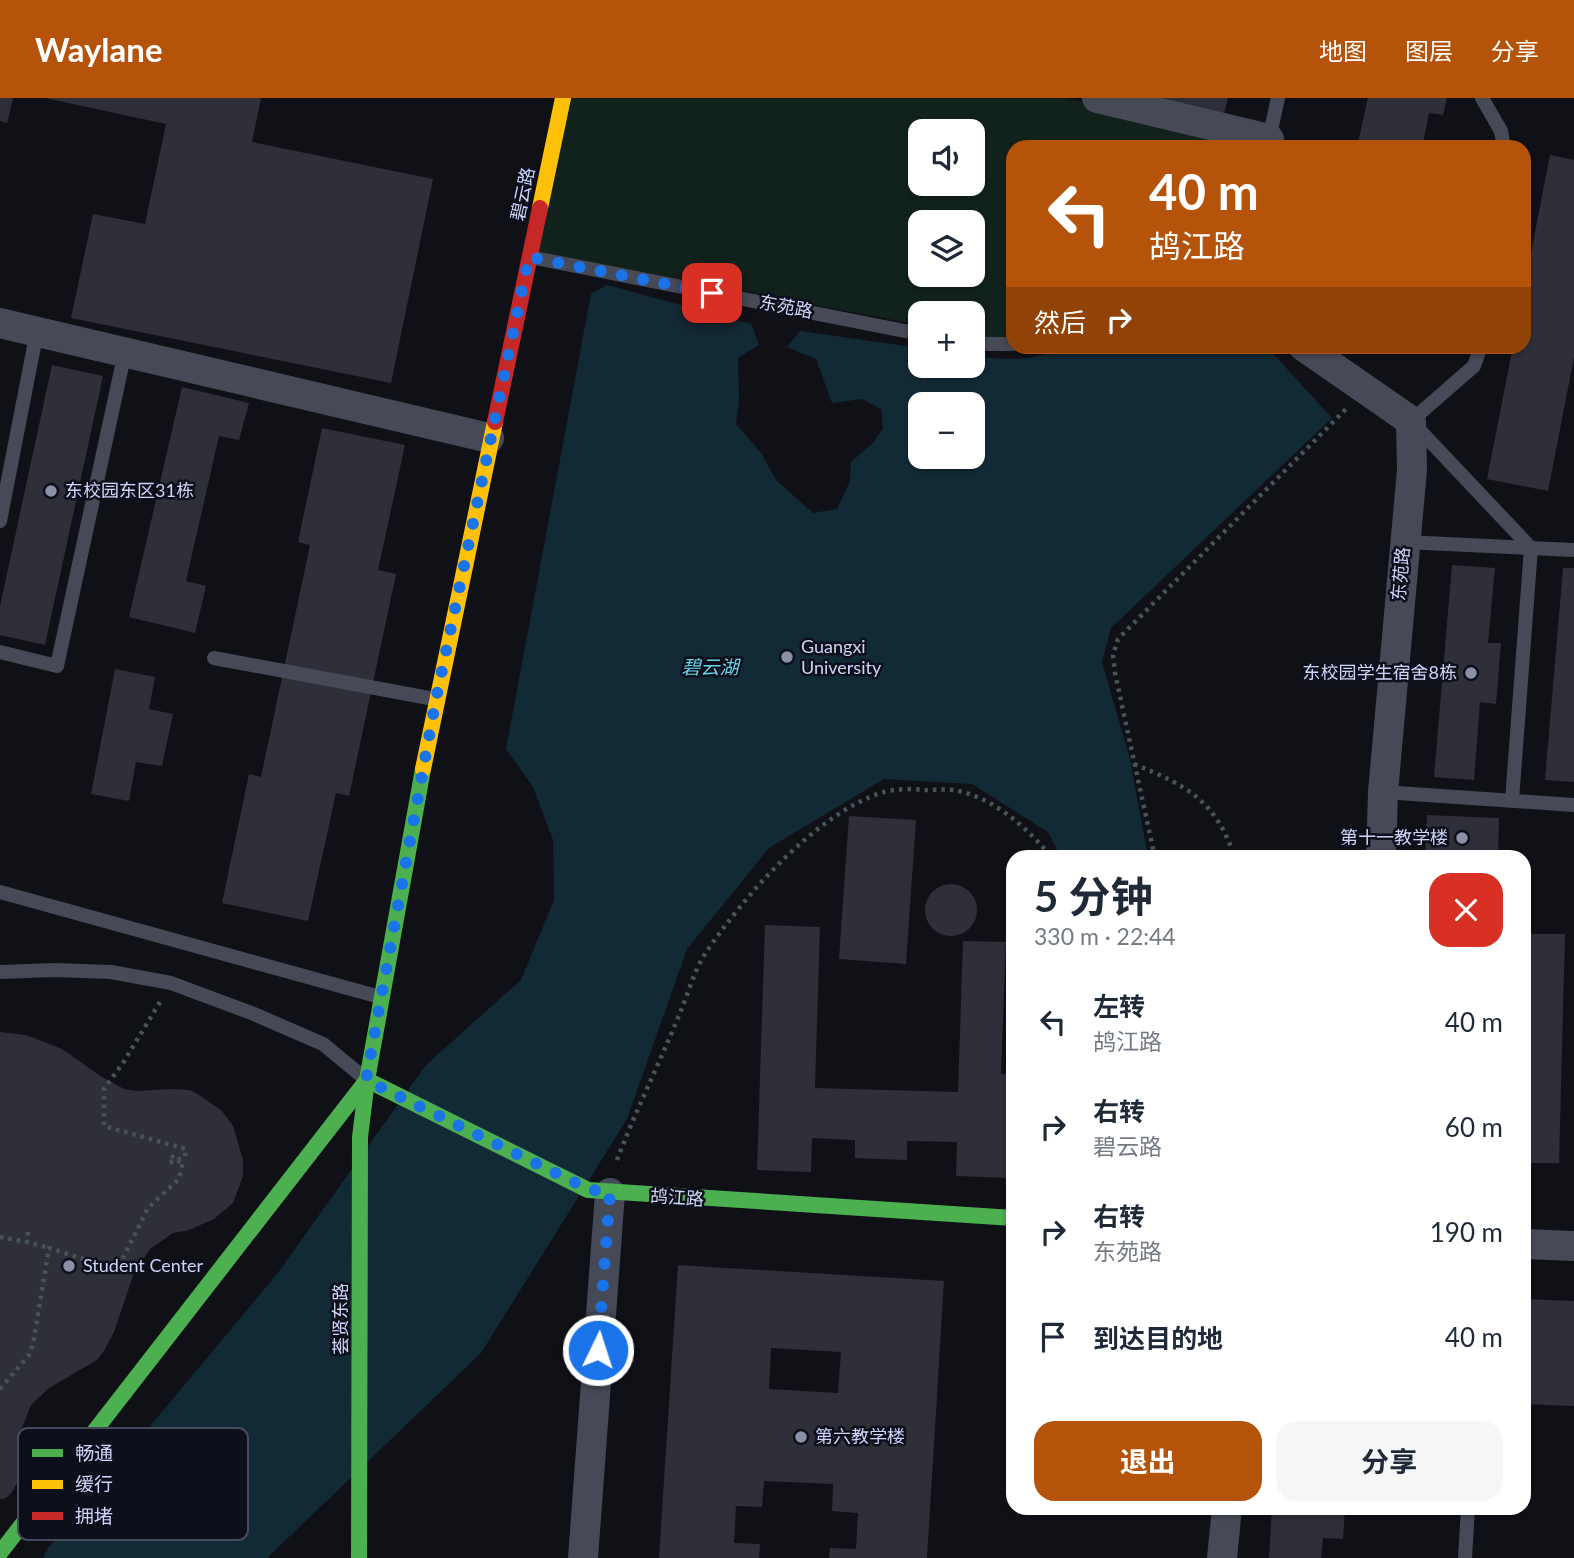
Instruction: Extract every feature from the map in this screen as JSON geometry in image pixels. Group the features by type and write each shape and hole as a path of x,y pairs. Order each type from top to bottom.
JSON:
{"street":[{"name":"碧云路","path":"366,1080 436,699 489,438 563,98"},
{"path":"1097,98 1258,140"},
{"path":"0,323 489,438"},
{"path":"1315,354 1411,421"},
{"name":"东苑路","path":"1381,850 1383,792 1412,470 1411,421"},
{"path":"97,1428 366,1080"},
{"name":"鸪江路","path":"366,1080 599,1191 1006,1218"},
{"name":"荟贤东路","path":"359,1551 360,1137 366,1080"},
{"path":"583,1558 599,1191"},
{"path":"1531,1244 1574,1246"},
{"path":"1222,1558 1226,1515"},
{"path":"0,1553 18,1530"}],"lane":[{"path":"1270,140 1278,98"},
{"path":"1482,98 1502,131 1503,140"},
{"name":"东苑路","path":"529,257 908,332"},
{"path":"0,521 37,331"},
{"path":"985,344 1006,344"},
{"path":"0,653 57,666 125,352"},
{"path":"1478,354 1474,366 1411,421 1531,548 1512,800"},
{"path":"1404,542 1574,550"},
{"path":"214,658 436,699"},
{"path":"1383,792 1574,804"},
{"path":"0,892 382,997"},
{"path":"0,972 111,972 171,983 254,1014 323,1044 366,1080"},
{"path":"1465,1558 1468,1515"}],"path":[{"path":"1153,850 1115,673 1113,655 1118,639 1349,406 1375,396"},
{"path":"1134,764 1189,791 1213,811 1227,834 1232,850"},
{"path":"599,1191 610,1179 704,956 736,912 814,830 852,806 885,792 913,789 954,790 980,798 1006,814 1034,835 1046,850"},
{"path":"169,1163 185,1157 186,1149 104,1126 104,1089 123,1063 171,983"},
{"path":"0,1237 49,1248 117,1270 148,1208 179,1179 183,1162 176,1161 171,1155"},
{"path":"27,1242 28,1232"},
{"path":"0,1389 29,1355 33,1344 49,1248"}],"green space":[{"path":"571,98 1065,98 1243,140 1006,140 1006,340 985,338 985,301 908,301 908,323 539,252"}],"water":[{"name":"碧云湖","path":"607,285 751,324 759,345 738,358 739,400 736,424 761,453 776,480 813,513 837,509 850,481 851,462 873,443 883,428 881,409 862,399 832,403 816,359 787,347 800,331 908,346 908,378 985,378 985,357 1022,358 1048,354 1273,354 1332,418 1111,628 1102,662 1130,759 1147,850 1057,850 1048,832 972,784 884,779 769,848 687,949 627,1119 481,1353 267,1558 43,1558 55,1540 248,1540 248,1428 148,1428 277,1274 426,1065 521,980 554,900 553,840 533,787 506,749 591,294"}],"building":[{"path":"0,98 13,98 7,123 0,121"},
{"path":"45,98 261,98 252,142 433,179 391,383 71,318 93,214 145,224 166,124"},
{"path":"1125,98 1228,98 1222,122"},
{"path":"1368,98 1447,98 1443,115 1429,113 1423,140 1359,140"},
{"path":"1550,155 1574,160 1574,357 1548,491 1487,479 1511,354 1531,354 1531,253"},
{"name":"东校园东区31栋","path":"52,365 103,376 45,645 0,635 0,606"},
{"path":"182,387 249,403 239,440 219,436 186,581 206,586 195,633 129,617"},
{"path":"322,428 405,445 378,570 396,574 349,796 336,793 308,921 222,903 249,774 261,777 310,545 298,542"},
{"name":"东校园学生宿舍8栋","path":"1452,565 1495,568 1488,643 1501,643 1496,704 1480,702 1474,780 1434,777"},
{"path":"1563,568 1574,568 1574,782 1545,780"},
{"path":"115,669 155,677 149,709 173,714 162,766 136,762 129,801 91,794"},
{"name":"第十一教学楼","path":"1427,815 1499,818 1498,850 1425,850"},
{"path":"849,816 916,820 906,964 839,959"},
{"path":"951,884 961,886 969,892 975,900 975,920 969,928 961,934 951,936 941,934 933,928 927,920 925,910 927,900 933,892 941,886"},
{"path":"765,925 820,927 815,1088 958,1092 963,941 1006,942 1001,1074 1006,1074 1006,1178 956,1176 957,1142 907,1141 907,1160 855,1158 855,1140 812,1138 811,1172 757,1170"},
{"path":"1531,934 1565,934 1559,1163 1531,1163"},
{"name":"Student Center","path":"0,1032 26,1035 62,1049 124,1089 190,1090 199,1095 222,1111 233,1126 243,1160 243,1176 233,1203 214,1219 189,1230 173,1233 150,1249 135,1270 114,1332 104,1351 97,1360 49,1388 31,1405 22,1428 18,1428 17,1483 6,1498 0,1499"},
{"name":"第六教学楼","path":"678,1265 944,1281 927,1558 829,1558 830,1548 856,1549 858,1513 832,1511 833,1484 764,1481 762,1507 736,1506 734,1543 760,1544 759,1558 659,1558","holes":["771,1348 841,1352 838,1393 769,1389"]},
{"path":"1531,1299 1574,1301 1574,1406 1531,1404"},
{"path":"1272,1515 1345,1515 1343,1539 1323,1538 1321,1558 1269,1558"}],"traffic: fast":[{"path":"359,1558 360,1137 367,1080 423,769"},
{"path":"367,1080 588,1190 1006,1218"},
{"path":"97,1428 367,1080"},
{"path":"0,1553 18,1530"}],"traffic: slow":[{"path":"540,208 563,98"},
{"path":"423,769 495,422"}],"traffic: jam":[{"path":"495,422 540,208"}],"place":[{"name":"东校园东区31栋","path":"51,491"},
{"name":"Guangxi University","path":"787,657"},
{"name":"东校园学生宿舍8栋","path":"1471,673"},
{"name":"第十一教学楼","path":"1462,838"},
{"name":"Student Center","path":"69,1266"},
{"name":"第六教学楼","path":"801,1437"}],"route":[{"path":"598,1350 610,1193 588,1189 366,1080 436,699 529,257 712,293"}]}
